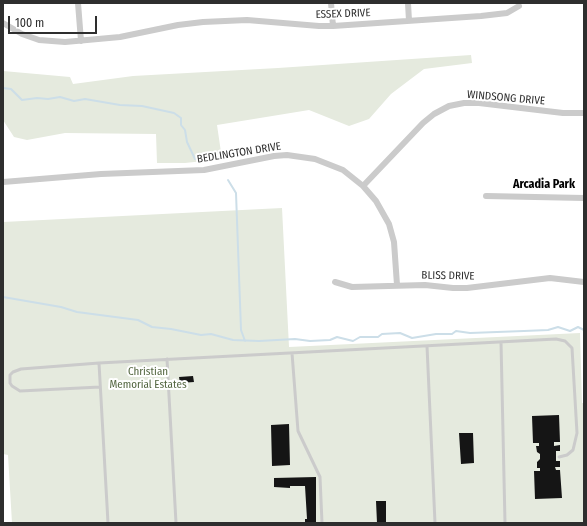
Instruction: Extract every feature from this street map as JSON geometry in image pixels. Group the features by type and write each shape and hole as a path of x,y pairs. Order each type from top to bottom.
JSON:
{"street":[{"path":"78,3 81,41"},
{"path":"332,3 333,26"},
{"path":"408,3 409,21"},
{"name":"ESSEX DRIVE","path":"3,23 22,34 39,40 65,42 120,37 178,25 227,20 268,21 333,26 507,13 519,6"},
{"name":"WINDSONG DRIVE","path":"363,186 423,123 434,114 449,106 464,103 479,103 563,113 584,113"},
{"name":"BEDLINGTON DRIVE","path":"3,182 101,174 204,170 274,156 315,159 343,170 363,186 376,201 389,224 394,242 397,285"},
{"path":"486,196 584,198"},
{"name":"BLISS DRIVE","path":"335,282 352,287 425,285 467,288 550,278 584,282"}],"lane":[{"path":"100,387 20,391 10,383 10,375 21,369 99,363 556,339 565,341 572,348 576,439 569,453 559,457"},
{"path":"500,342 505,523"},
{"path":"428,346 435,523"},
{"path":"292,353 298,431 320,476 322,523"},
{"path":"167,359 176,523"},
{"path":"99,363 108,523"}],"green space":[{"path":"471,55 472,63 424,69 391,94 369,119 349,126 309,110 217,125 222,159 185,163 157,163 156,134 65,133 27,140 14,137 3,120 3,71 70,77 73,84 133,76"},
{"name":"Christian Memorial Estates","path":"282,208 289,347 580,333 582,403 584,403 584,523 12,523 8,455 3,454 3,222"}],"building":[{"path":"193,376 194,382 180,383 179,377"},
{"path":"559,415 560,442 554,442 554,446 560,445 560,451 556,451 556,461 560,461 560,467 555,467 556,470 560,470 562,498 535,499 534,471 540,471 540,468 537,468 537,462 540,459 540,454 537,452 536,446 539,446 539,443 533,443 532,416"},
{"path":"289,424 290,465 272,466 271,425"},
{"path":"459,433 473,433 474,463 461,464"},
{"path":"316,477 316,523 305,523 305,519 307,519 305,486 290,486 290,488 274,487 274,478"},
{"path":"376,501 386,501 386,523 377,523"}],"waterway":[{"path":"3,88 11,89 22,100 60,97 74,101 85,99 120,105 142,106 174,113 181,118 181,125 185,130 187,142 195,159"},
{"path":"228,180 236,193 241,330 245,341"},
{"path":"3,297 61,307 77,312 138,320 152,327 201,335 211,334 233,340 259,341 295,339 310,341 330,340 337,337 353,341 360,337 378,337 382,334 400,333 412,338 436,334 452,334 456,331 470,333 524,331 548,330 558,327 570,331 578,327 584,330"}],"district":[{"name":"Arcadia Park","path":"544,185"}]}
